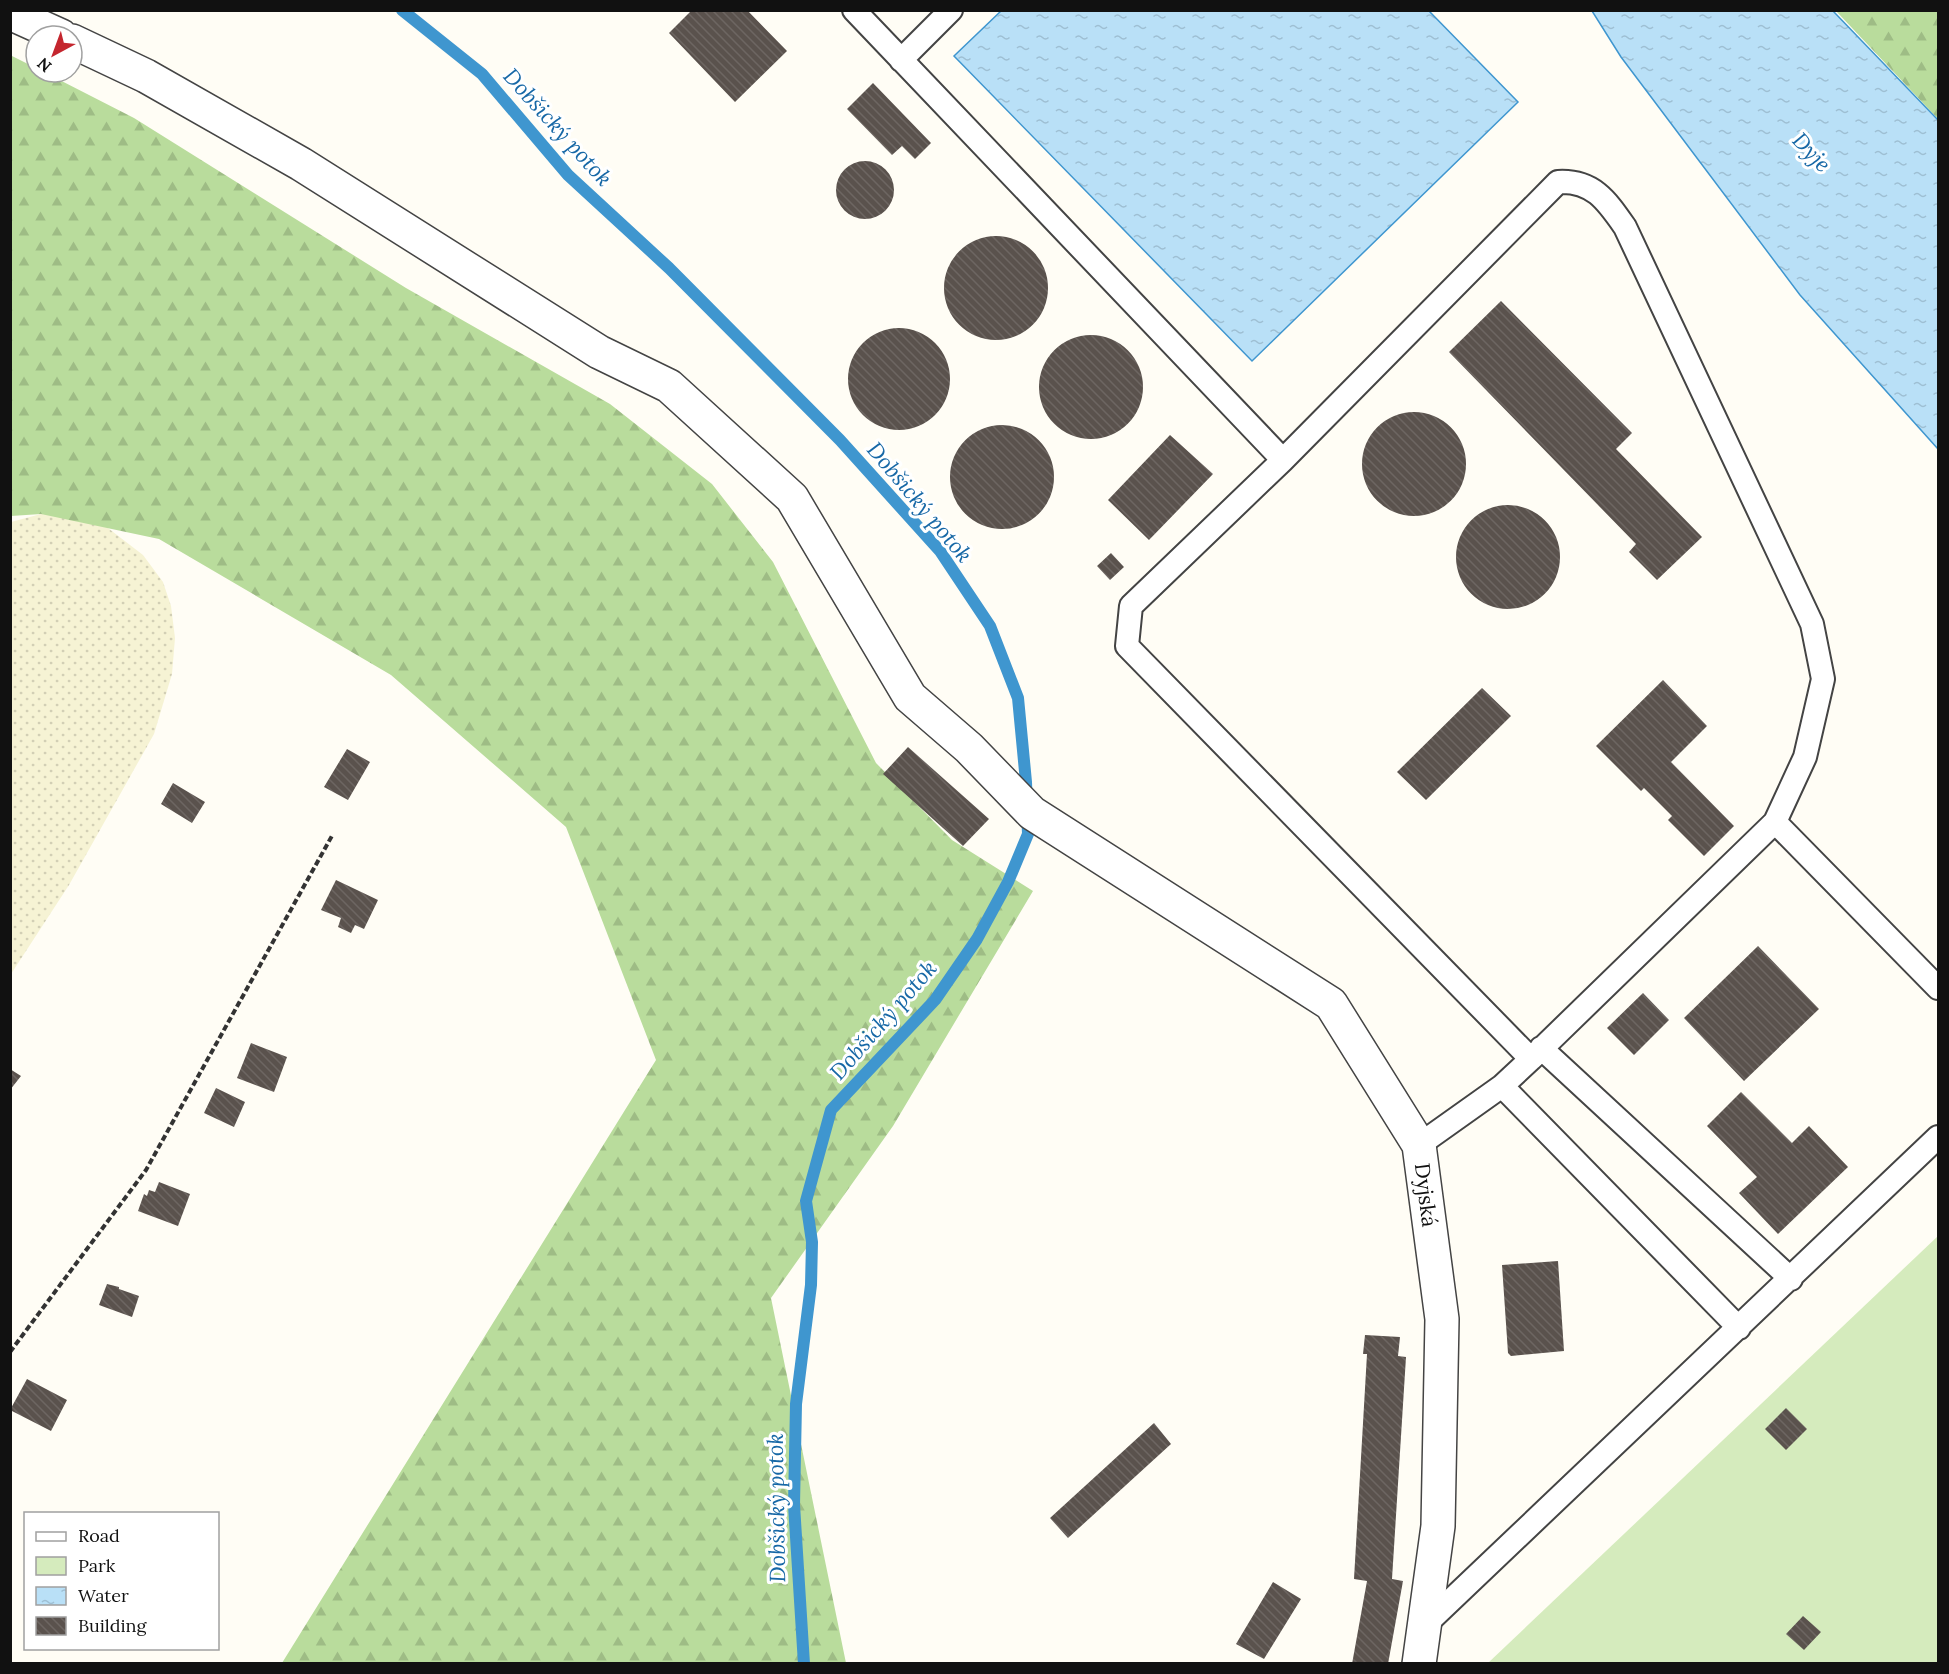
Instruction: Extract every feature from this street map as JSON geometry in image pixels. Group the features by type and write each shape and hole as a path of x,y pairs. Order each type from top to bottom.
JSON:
{"street":[{"path":"10,13 34,24"},
{"name":"Dyjská","path":"84,47 146,76 301,164 599,352 669,386 792,498 910,697 969,748 1032,813 1331,1004 1419,1145 1442,1319 1438,1526 1427,1623 1419,1664"}],"lane":[{"path":"854,10 1283,460"},
{"path":"901,60 951,10"},
{"path":"1419,1145 1502,1086 1536,1054 1775,822 1806,757 1823,679 1812,624 1625,227 1607,202 1591,189 1575,181 1558,182 1283,460 1131,606 1127,646 1536,1054 1791,1279"},
{"path":"1775,822 1938,988"},
{"path":"1502,1086 1738,1328"},
{"path":"1427,1623 1938,1137"}],"path":[{"path":"10,1352 146,1170 333,834"}],"shaded area":[{"path":"41,514 75,515 104,525 143,555 163,582 171,606 175,638 172,674 154,734 69,885 11,974 11,522"}],"green space":[{"path":"1836,11 1938,11 1938,119"},
{"path":"10,55 24,62 24,84 67,84 134,118 406,288 610,404 712,484 773,562 876,763 952,840 1033,891 893,1126 771,1298 846,1663 282,1663 656,1060 566,827 391,675 159,539 41,514 11,516"},
{"path":"1938,1236 1938,1663 1488,1663"}],"water":[{"path":"1001,11 1429,11 1518,102 1252,361 954,56"},
{"name":"Dyje","path":"1592,11 1833,11 1938,120 1938,449 1800,295 1621,57"}],"building":[{"path":"692,10 747,10 787,51 735,102 669,33"},
{"path":"873,83 931,143 915,159 902,146 892,155 847,109"},
{"path":"859,161 871,161 886,169 894,184 894,196 886,211 871,219 859,219 844,211 836,196 836,184 844,169"},
{"path":"996,236 1016,240 1033,251 1044,268 1048,288 1044,308 1033,325 1016,336 996,340 976,336 959,325 948,308 944,288 948,268 959,251 976,240"},
{"path":"1501,301 1632,433 1616,449 1702,537 1657,580 1629,552 1636,544 1449,352"},
{"path":"899,328 918,332 935,343 946,360 950,379 946,398 935,415 918,426 899,430 880,426 863,415 852,398 848,379 852,360 863,343 880,332"},
{"path":"1091,335 1111,339 1128,350 1139,367 1143,387 1139,407 1128,424 1111,435 1091,439 1071,435 1054,424 1043,407 1039,387 1043,367 1054,350 1071,339"},
{"path":"1414,412 1434,416 1451,427 1462,444 1466,464 1462,484 1451,501 1434,512 1414,516 1394,512 1377,501 1366,484 1362,464 1366,444 1377,427 1394,416"},
{"path":"1002,425 1022,429 1039,440 1050,457 1054,477 1050,497 1039,514 1022,525 1002,529 982,525 965,514 954,497 950,477 954,457 965,440 982,429"},
{"path":"1170,435 1213,474 1149,540 1108,500"},
{"path":"1508,505 1528,509 1545,520 1556,537 1560,557 1556,577 1545,594 1528,605 1508,609 1488,605 1471,594 1460,577 1456,557 1460,537 1471,520 1488,509"},
{"path":"1111,553 1124,567 1110,580 1097,566"},
{"path":"1663,680 1707,726 1671,762 1734,826 1704,856 1668,820 1672,816 1644,788 1641,791 1596,746"},
{"path":"1482,688 1511,716 1426,800 1397,772"},
{"path":"908,747 989,819 963,846 883,774"},
{"path":"347,749 370,762 348,800 324,787"},
{"path":"173,783 205,802 192,823 161,804"},
{"path":"336,880 378,900 364,929 355,925 351,933 338,927 341,918 321,910"},
{"path":"1758,946 1819,1009 1744,1081 1684,1018"},
{"path":"1643,993 1669,1020 1634,1055 1607,1028"},
{"path":"251,1043 287,1057 274,1092 237,1078"},
{"path":"10,1069 21,1076 10,1090"},
{"path":"216,1088 245,1102 234,1127 204,1113"},
{"path":"1741,1092 1792,1143 1809,1126 1848,1167 1778,1234 1739,1193 1757,1177 1707,1126"},
{"path":"159,1182 190,1194 178,1226 138,1211 144,1194 147,1196 149,1190 155,1192"},
{"path":"1558,1261 1564,1351 1511,1356 1508,1353 1502,1265"},
{"path":"107,1284 139,1296 132,1317 99,1305"},
{"path":"1365,1335 1400,1337 1398,1356 1406,1357 1392,1579 1403,1581 1388,1664 1352,1664 1367,1581 1354,1579 1367,1354 1363,1354"},
{"path":"27,1379 67,1400 51,1431 10,1410"},
{"path":"1786,1408 1807,1429 1786,1450 1765,1429"},
{"path":"1154,1423 1171,1444 1068,1538 1050,1518"},
{"path":"1273,1582 1301,1599 1264,1659 1236,1644"},
{"path":"1803,1616 1821,1632 1804,1650 1786,1634"}],"waterway":[{"name":"Dobšický potok","path":"402,10 482,74 568,175 669,268 840,440 940,551 990,626 1018,698 1026,782 1028,834 1008,882 977,939 935,1000 831,1110 806,1201 812,1242 811,1285 796,1404 794,1505 804,1664"}]}
